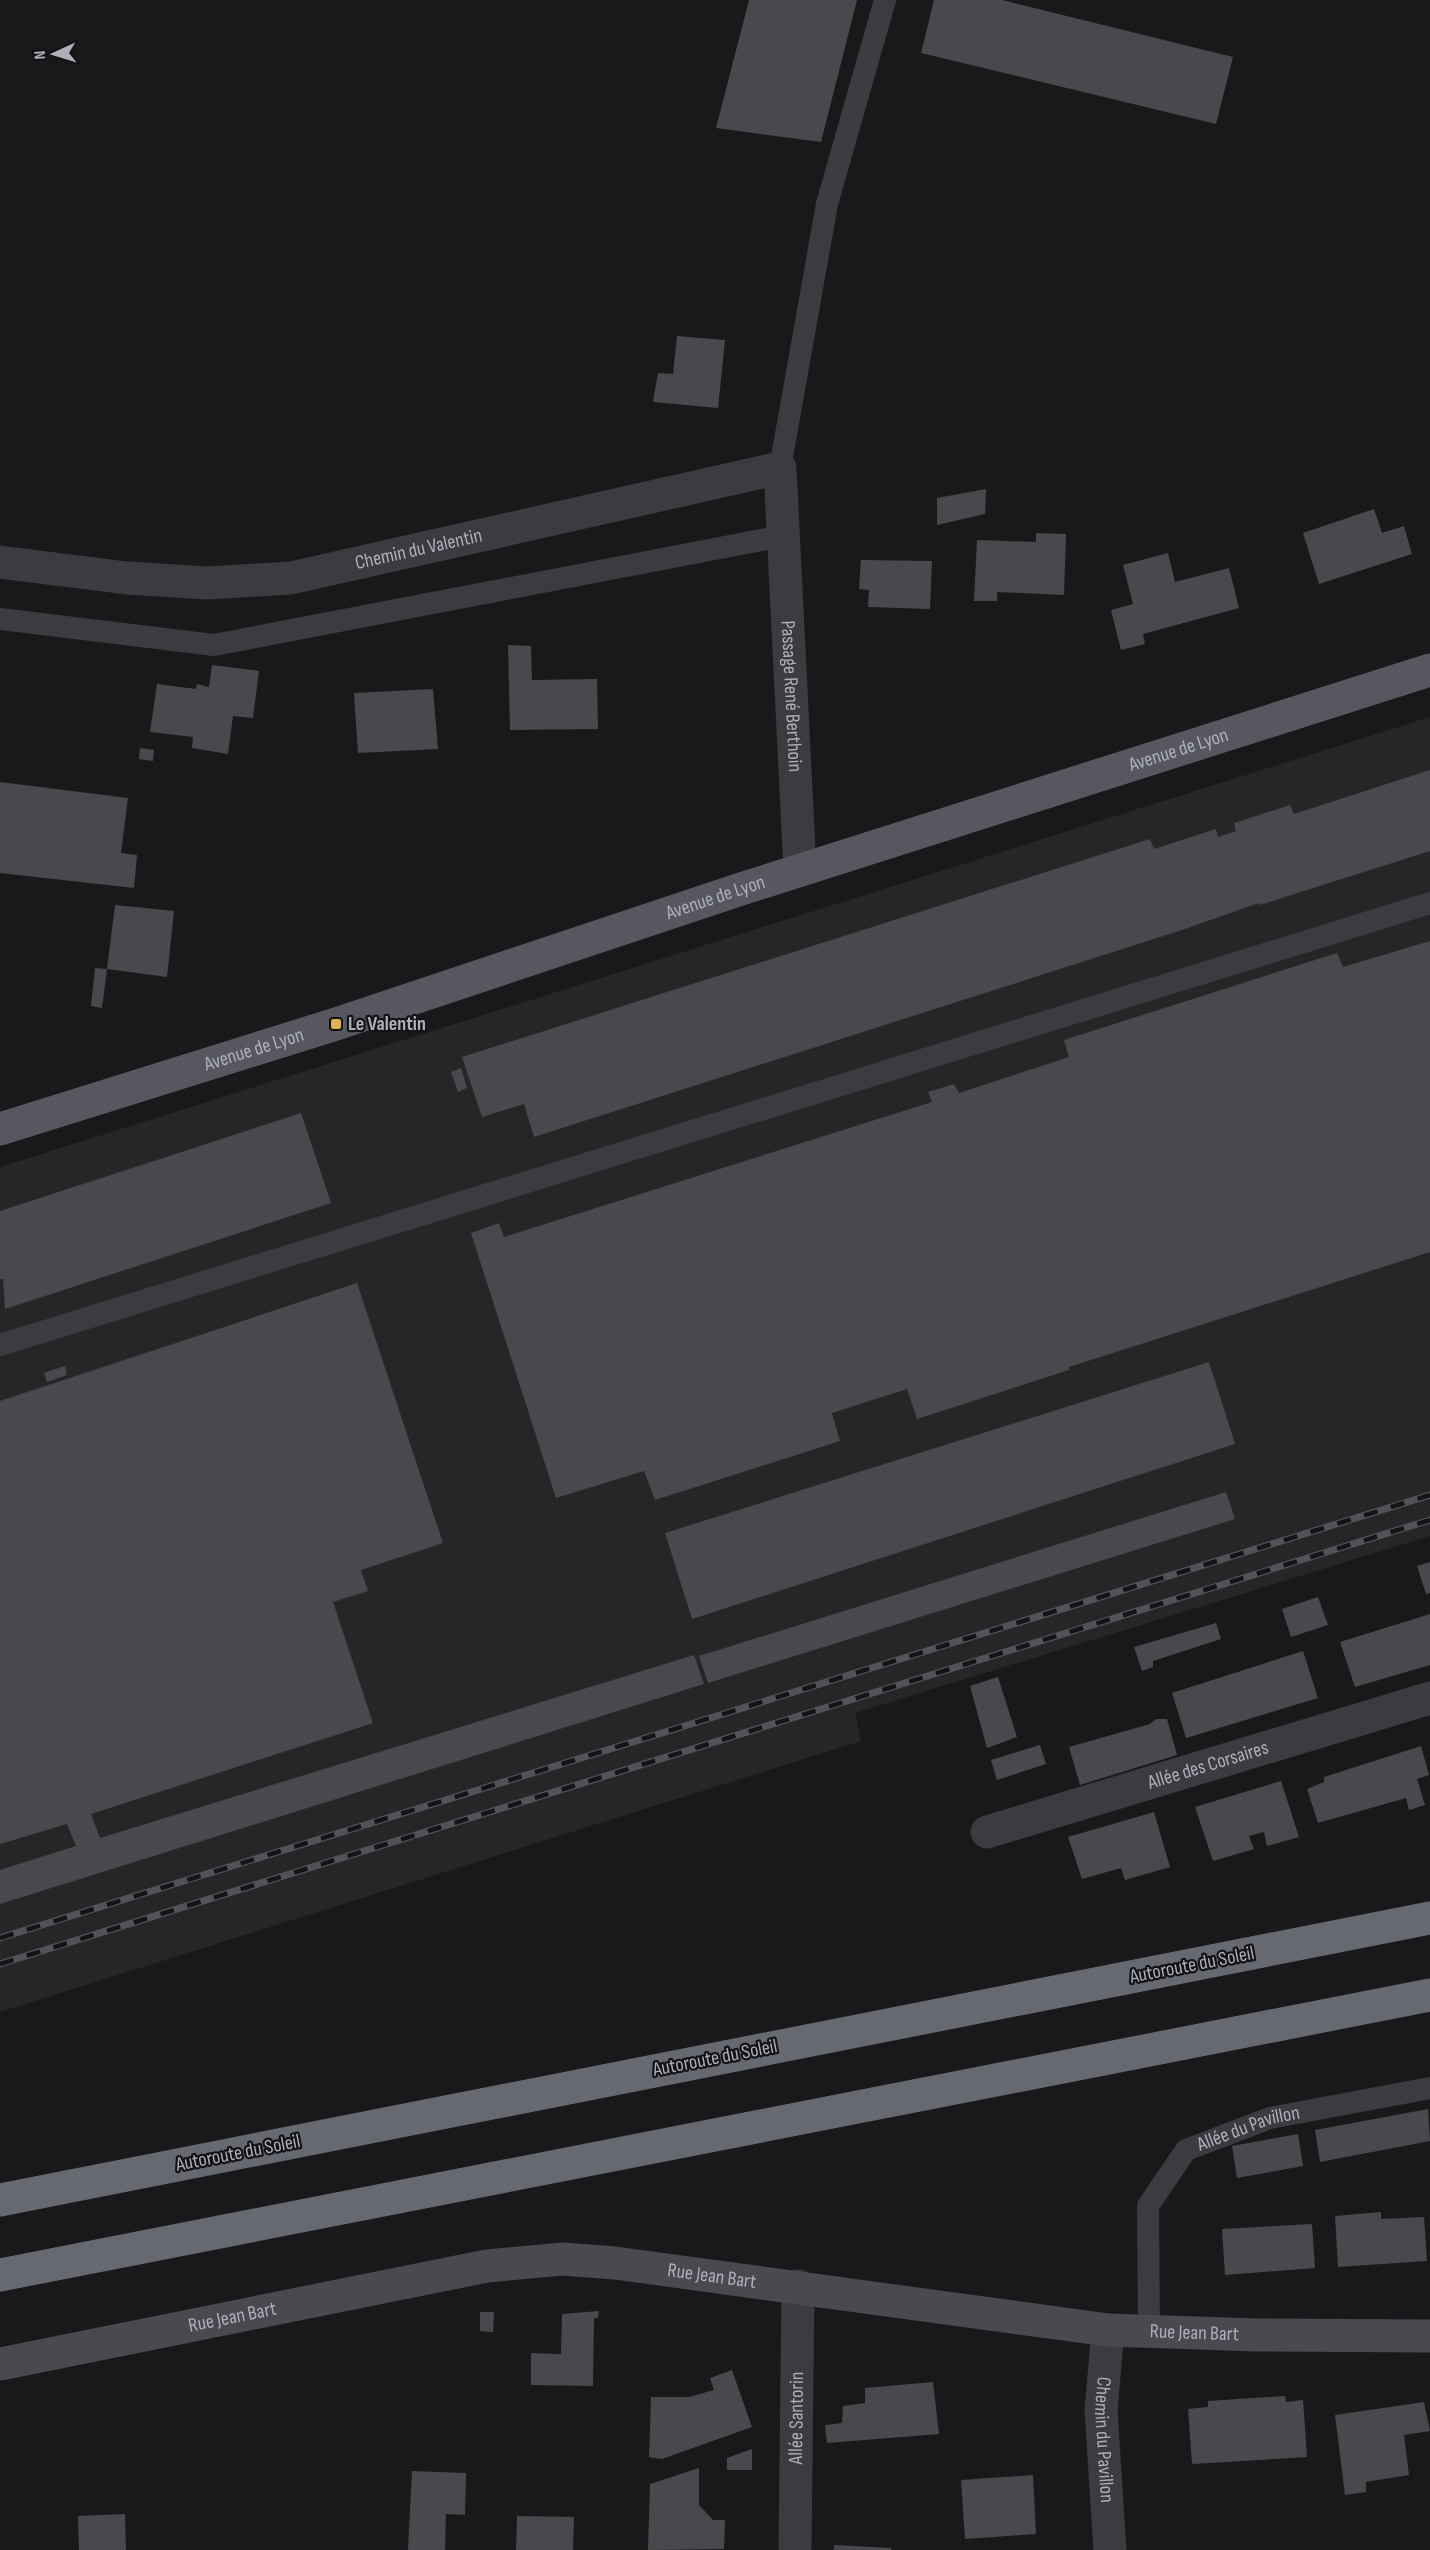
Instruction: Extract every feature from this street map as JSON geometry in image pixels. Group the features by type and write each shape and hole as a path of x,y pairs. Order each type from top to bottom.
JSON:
{"highway":[{"name":"Autoroute du Soleil","path":"0,2200 1430,1918"},
{"path":"0,2276 1430,1995"}],"main road":[{"name":"Avenue de Lyon","path":"0,1130 336,1024 800,870 1430,670"}],"street":[{"path":"780,468 781,528"},
{"name":"Chemin du Valentin","path":"0,562 126,578 207,584 291,578 780,468"},
{"name":"Passage René Berthoin","path":"781,528 800,870"},
{"name":"Allée des Corsaires","path":"987,1833 1430,1698"},
{"name":"Rue Jean Bart","path":"0,2364 486,2266 562,2259 615,2262 1108,2330 1430,2337"},
{"name":"Allée Santorin","path":"795,2550 798,2286"},
{"name":"Chemin du Pavillon","path":"1108,2330 1101,2410 1110,2550"}],"lane":[{"path":"780,468 827,204 885,0"},
{"path":"0,619 214,645 781,528"},
{"path":"0,1346 1430,903"},
{"name":"Allée du Pavillon","path":"1149,2332 1148,2206 1186,2150 1270,2118 1430,2088"}],"shaded area":[{"path":"1430,717 1430,1536 855,1713 861,1741 0,2012 0,1167"}],"building":[{"path":"749,0 857,0 821,142 716,128"},
{"path":"934,0 1002,0 1233,57 1216,124 921,53"},
{"path":"677,336 725,340 718,408 653,402 658,373 673,374"},
{"path":"986,489 985,514 937,525 937,498"},
{"path":"1374,509 1382,533 1404,526 1412,554 1319,584 1303,533"},
{"path":"1036,533 1066,534 1064,595 997,592 997,601 974,601 977,540 1036,542"},
{"path":"1168,553 1175,582 1229,568 1239,608 1143,634 1145,644 1121,650 1111,610 1133,604 1123,565"},
{"path":"861,560 932,561 930,609 868,607 869,590 859,589"},
{"path":"508,645 531,646 532,680 597,679 598,729 510,730"},
{"path":"212,665 259,671 253,718 233,716 228,754 192,748 193,737 150,732 157,684 196,689 197,684 209,687"},
{"path":"433,689 438,749 358,753 354,693"},
{"path":"140,748 154,750 153,761 139,759"},
{"path":"1430,770 1430,851 1260,905 1259,903 1179,931 534,1137 524,1104 482,1117 462,1057 1150,839 1154,849 1216,829 1218,837 1236,831 1234,823 1290,805 1294,814"},
{"path":"0,782 128,798 121,853 137,855 134,888 0,873"},
{"path":"115,905 174,911 167,977 107,969"},
{"path":"1430,941 1430,1252 1069,1367 1069,1370 917,1419 907,1389 832,1413 840,1441 655,1500 644,1471 556,1498 471,1233 499,1223 504,1237 932,1102 928,1092 954,1084 959,1093 1069,1057 1064,1040 1337,953 1343,967"},
{"path":"95,968 107,969 102,1008 91,1006"},
{"path":"461,1068 467,1088 458,1092 451,1072"},
{"path":"301,1113 331,1203 5,1309 3,1279 0,1279 0,1211"},
{"path":"357,1283 443,1543 361,1570 368,1591 333,1602 373,1723 91,1814 100,1838 694,1655 704,1684 0,1904 0,1870 76,1846 67,1824 0,1844 0,1401"},
{"path":"1209,1362 1235,1444 692,1619 665,1533"},
{"path":"65,1366 67,1375 47,1382 44,1373"},
{"path":"1226,1492 1235,1519 708,1683 699,1656"},
{"path":"1430,1562 1430,1593 1426,1594 1417,1566"},
{"path":"1318,1597 1328,1625 1291,1637 1282,1609"},
{"path":"1430,1614 1430,1665 1355,1687 1340,1642"},
{"path":"1216,1623 1221,1639 1153,1661 1153,1667 1142,1671 1134,1647"},
{"path":"1303,1651 1318,1698 1186,1738 1172,1693"},
{"path":"998,1677 1017,1737 987,1748 970,1686"},
{"path":"1156,1719 1167,1719 1177,1755 1080,1785 1069,1747 1150,1724"},
{"path":"1040,1745 1046,1764 997,1780 991,1760"},
{"path":"1421,1746 1429,1775 1417,1779 1425,1805 1409,1810 1406,1798 1318,1823 1307,1789 1324,1782 1324,1777"},
{"path":"1281,1781 1299,1837 1267,1846 1264,1832 1249,1836 1254,1849 1213,1861 1195,1807"},
{"path":"1154,1812 1170,1867 1125,1880 1121,1868 1082,1879 1068,1837"},
{"path":"1428,2109 1430,2141 1320,2162 1315,2130"},
{"path":"1298,2134 1303,2166 1237,2178 1232,2146"},
{"path":"1381,2212 1381,2219 1424,2217 1427,2261 1338,2267 1335,2216"},
{"path":"1312,2224 1315,2268 1225,2275 1222,2229"},
{"path":"599,2311 598,2318 594,2318 593,2386 531,2385 531,2353 561,2354 562,2314"},
{"path":"480,2312 494,2312 493,2332 480,2331"},
{"path":"732,2370 752,2427 662,2459 649,2457 651,2397 689,2397 714,2390 710,2378"},
{"path":"933,2382 939,2434 827,2443 825,2425 842,2423 843,2406 865,2403 865,2388"},
{"path":"1285,2396 1286,2402 1303,2400 1307,2457 1192,2464 1188,2409 1208,2407 1208,2401"},
{"path":"1424,2402 1430,2431 1404,2435 1409,2475 1366,2482 1366,2492 1345,2495 1335,2415"},
{"path":"752,2449 752,2470 727,2470 727,2458"},
{"path":"699,2468 699,2505 713,2520 725,2520 724,2549 648,2550 650,2484"},
{"path":"412,2471 466,2473 465,2515 446,2514 445,2550 408,2550"},
{"path":"1033,2475 1036,2534 965,2539 961,2480"},
{"path":"125,2514 126,2550 79,2550 78,2516"},
{"path":"517,2516 574,2517 573,2550 516,2550"},
{"path":"834,2545 891,2548 891,2550 834,2550"}],"railway":[{"path":"0,1938 1430,1495"},
{"path":"0,1964 1430,1520"}],"place":[{"name":"Le Valentin","path":"336,1024"}]}
